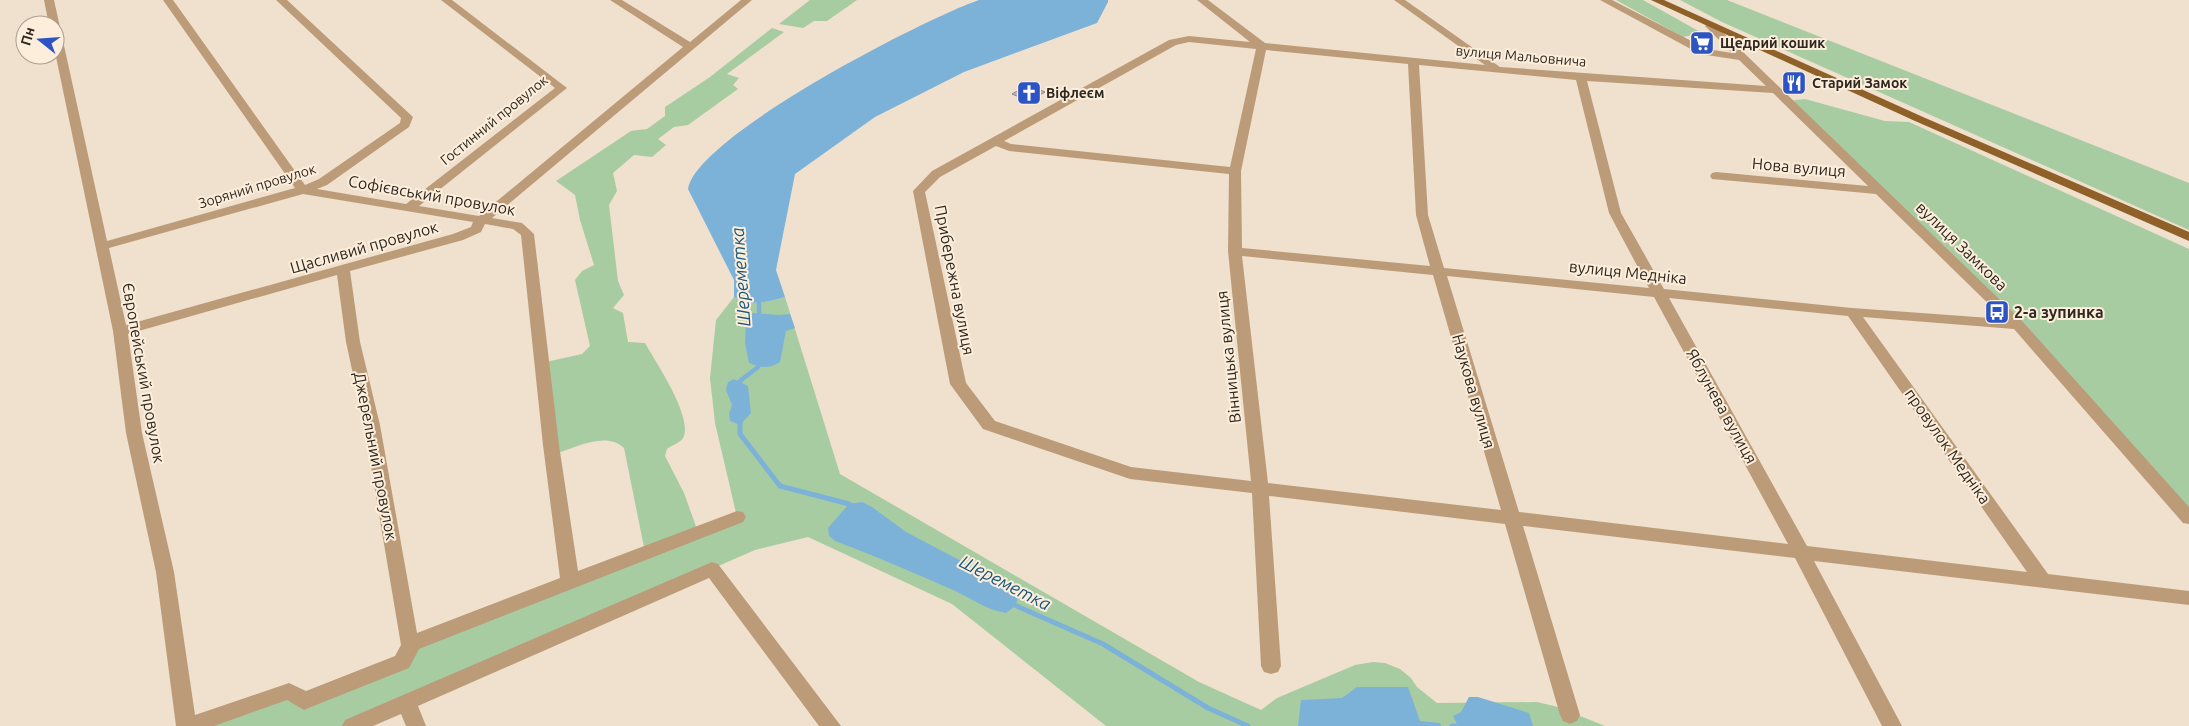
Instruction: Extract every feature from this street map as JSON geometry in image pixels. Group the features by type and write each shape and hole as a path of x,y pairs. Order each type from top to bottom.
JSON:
{"main road":[{"path":"1656,0 1710,26 2189,237"}],"street":[{"name":"Європейський провулок","path":"49,0 52,15"},
{"path":"168,0 303,190"},
{"name":"Зоряний провулок","path":"103,246 303,190 324,182 405,125 407,117 281,0"},
{"name":"Гостинний провулок","path":"407,209 562,88 446,0"},
{"path":"615,0 690,47"},
{"name":"Щасливий провулок","path":"120,331 458,238 476,229 480,221 747,0"},
{"path":"1202,0 1262,46"},
{"path":"1399,0 1498,69"},
{"path":"1605,0 1704,52 1742,56"},
{"name":"вулиця Замкова","path":"1710,26 2018,325 2189,518"},
{"name":"Прибережна вулиця","path":"1260,487 1130,473 989,425 958,384 920,191 936,174 1173,42 1188,39 1262,46"},
{"name":"вулиця Мальовнича","path":"1262,46 1714,88 1778,90"},
{"name":"Вінницька вулиця","path":"1262,46 1235,171 1235,251 1260,487 1271,666"},
{"name":"Наукова вулиця","path":"1413,61 1422,215 1570,715"},
{"name":"Європейський провулок","path":"64,65 120,331 134,433 165,572 188,726"},
{"name":"Яблунева вулиця","path":"1580,76 1615,213 1801,552 1892,726"},
{"path":"995,141 1009,147 1235,171"},
{"name":"Нова вулиця","path":"1716,176 1880,191"},
{"name":"Софієвський провулок","path":"303,190 517,226 527,234 550,445 570,581"},
{"name":"вулиця Медніка","path":"1235,251 1852,312 2018,325"},
{"name":"Джерельний провулок","path":"343,269 353,342 372,425 409,642"},
{"name":"провулок Медніка","path":"1852,312 2043,581"},
{"path":"1260,487 2189,598"},
{"path":"188,726 289,691 304,701 402,662 412,643 737,517"},
{"path":"352,726 712,569 831,726"},
{"path":"407,703 416,726"}],"green space":[{"path":"810,0 857,0 827,21 814,21 803,28 779,24"},
{"path":"1616,0 1643,0 1702,33 1683,37"},
{"path":"1680,0 1727,0 2189,183 2189,230 1722,22"},
{"path":"772,28 784,32 727,74 739,78 733,85 738,89 688,125 674,127 658,139 666,145 652,157 634,155 613,173 617,191 609,205 618,281 624,295 613,308 623,313 628,342 645,343 672,390 683,417 685,429 683,438 667,449 665,456 684,493 698,532 737,517 715,423 710,378 716,320 734,297 753,303 785,297 840,474 1199,682 1261,710 1277,698 1355,665 1373,662 1385,663 1400,669 1411,678 1417,687 1437,703 1537,702 1558,707 1605,726 1106,726 952,604 808,537 755,550 352,726 189,726 289,691 304,701 402,662 412,643 645,552 624,448 617,443 599,441 589,442 552,455 541,363 582,354 590,346 575,280 582,271 594,265 580,220 575,195 556,181 631,131 647,129 665,116 665,107 710,77"},
{"path":"1805,99 1885,121 1909,122 2189,249 2189,518 2018,325 1788,101"}],"water":[{"path":"979,0 1108,0 1108,2 1097,23 964,72 875,117 795,174 776,270 785,297 753,303 734,297 734,280 688,189 701,166 729,140 817,81 912,30"},
{"path":"753,313 790,314 795,328 786,331 780,362 773,366 761,367 749,363 745,343 746,319"},
{"path":"734,379 748,386 751,413 740,425 730,421 729,414 732,405 726,390 728,382"},
{"path":"862,502 872,507 906,532 1009,586 1018,598 1015,606 1006,613 992,609 960,593 835,541 829,536 828,528 849,504"},
{"path":"1357,687 1408,687 1420,721 1440,723 1441,726 1298,726 1301,700 1342,698"},
{"path":"1469,697 1478,697 1529,713 1533,726 1458,726 1453,716 1461,712"}],"building":[{"name":"Віфлеєм","path":"1028,85 1045,92 1029,101 1012,94"}],"waterway":[{"name":"Шереметка","path":"759,300 759,320"},
{"name":"Шереметка","path":"740,385 740,381 758,367 759,362"},
{"name":"Шереметка","path":"740,420 740,434 780,486 849,504 854,508"},
{"name":"Шереметка","path":"1010,603 1103,644 1208,708 1248,726"},
{"name":"Шереметка","path":"1452,726 1464,726"}],"place":[{"name":"Щедрий кошик","path":"1702,43"},
{"name":"Старий Замок","path":"1794,83"},
{"name":"Віфлеєм","path":"1029,93"},
{"name":"2-а зупинка","path":"1997,312"}]}
